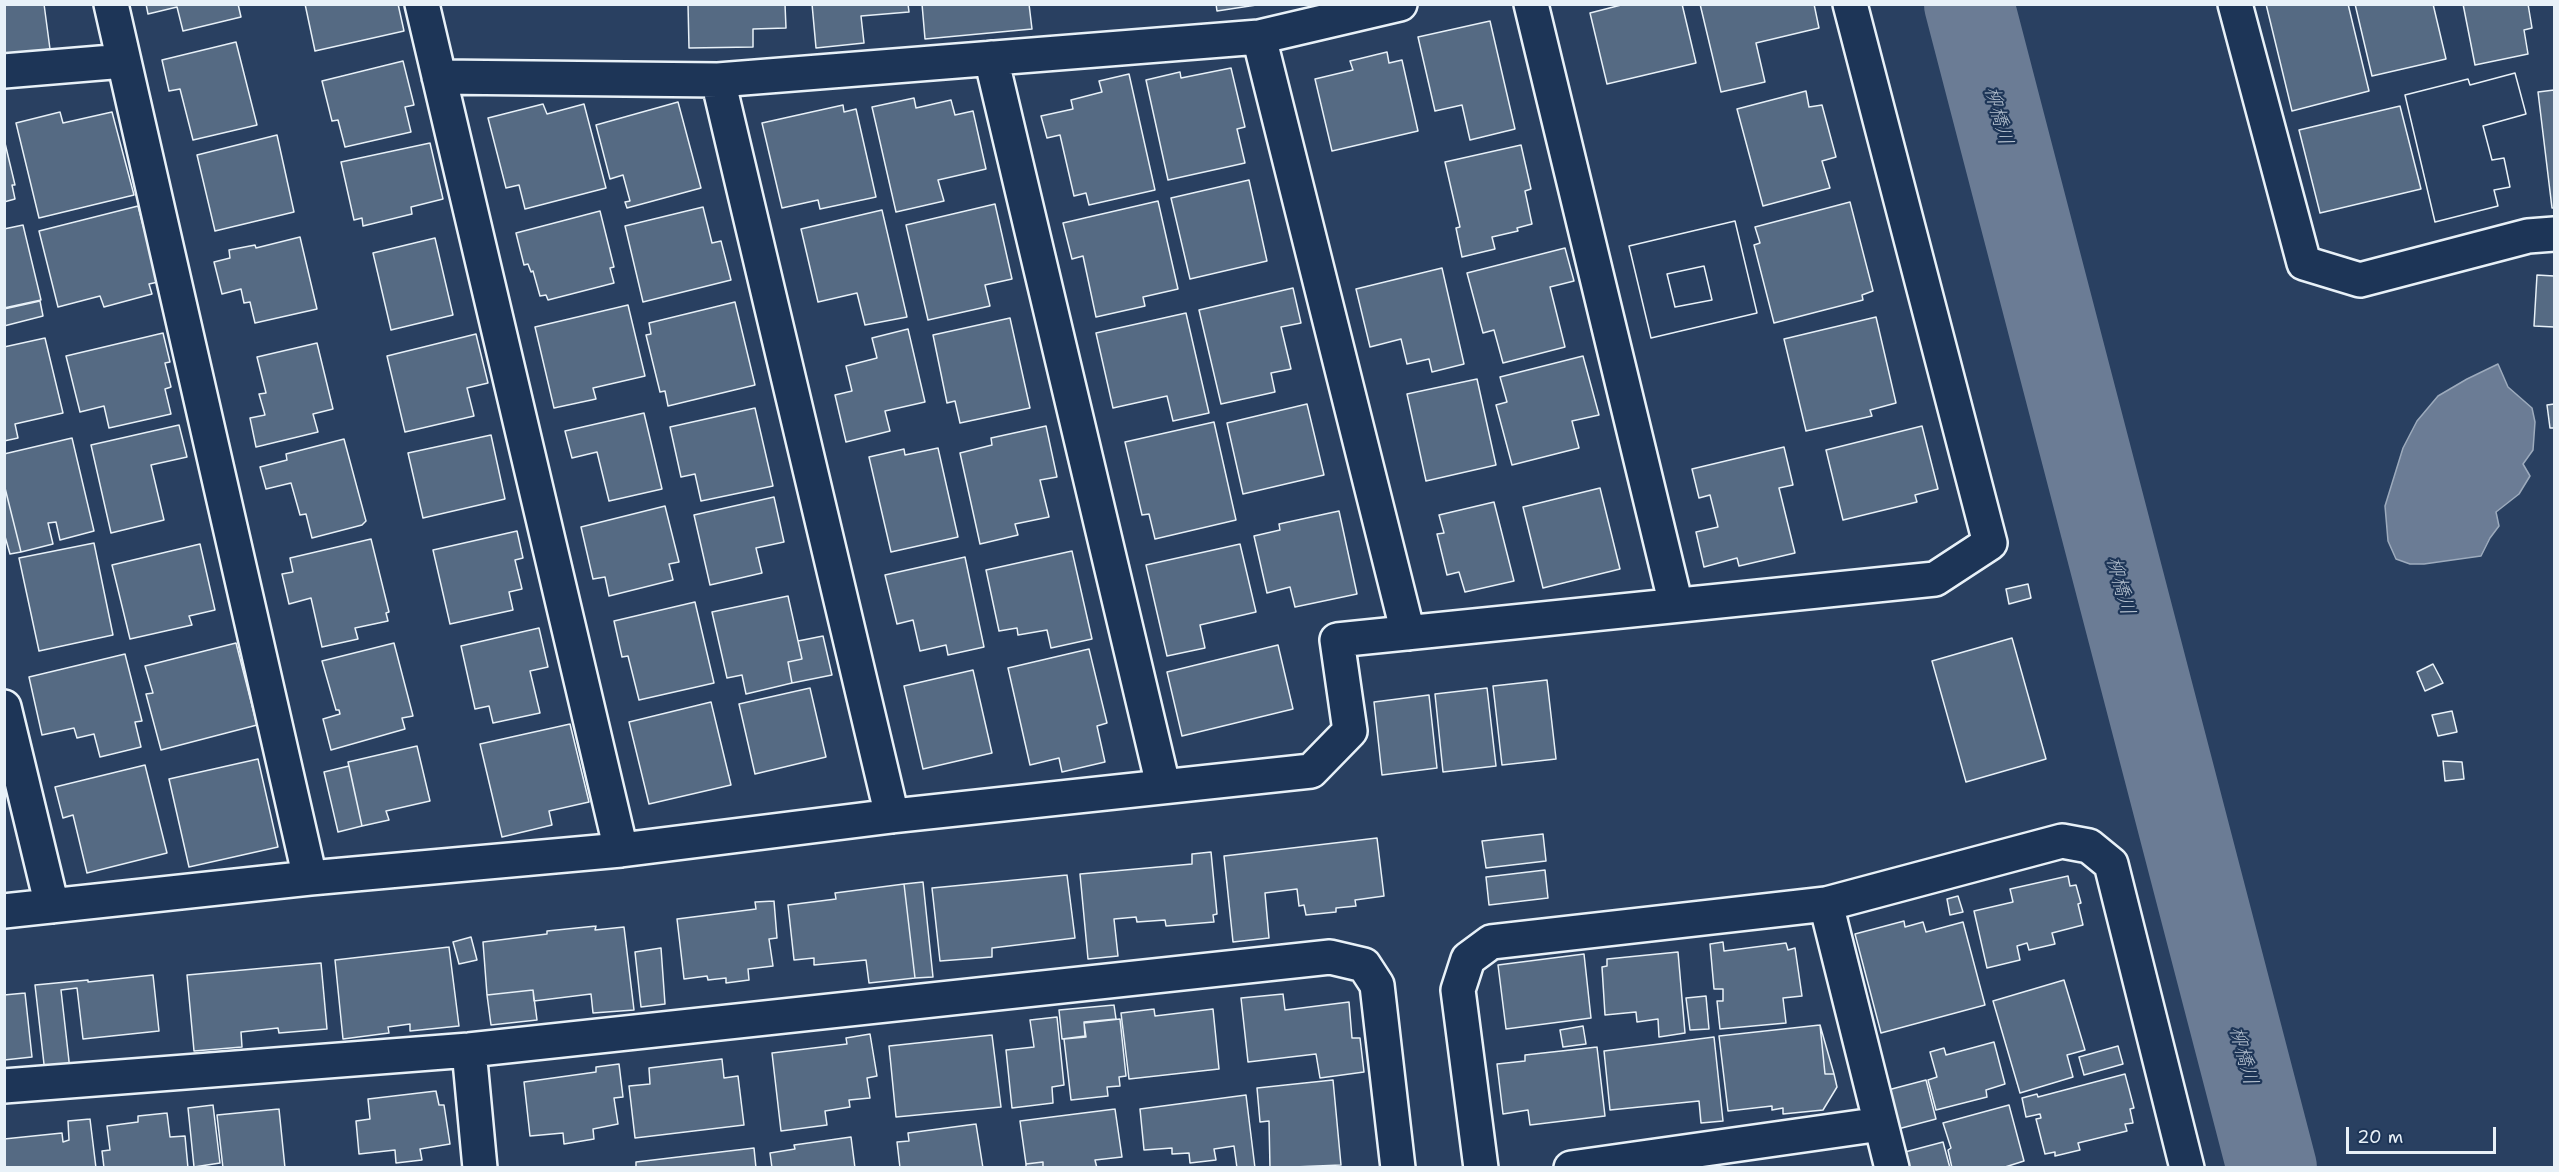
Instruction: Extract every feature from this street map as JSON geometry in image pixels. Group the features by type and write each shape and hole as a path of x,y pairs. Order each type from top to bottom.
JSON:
{"street":[{"path":"111,4 310,878"},
{"path":"422,4 621,850"},
{"path":"439,77 718,80 1259,37 1400,4"},
{"path":"1531,4 1676,606"},
{"path":"4,911 310,878 621,850 892,816 1163,785 1311,771 1350,731 1337,640 1935,579 1990,543 1850,4"},
{"path":"2235,4 2304,263 2360,280 2528,236 2554,234"},
{"path":"1259,37 1408,633"},
{"path":"991,58 1163,785"},
{"path":"4,72 124,61"},
{"path":"718,80 892,816"},
{"path":"4,706 52,906"},
{"path":"1481,1167 1458,990 1468,959 1491,942 1826,904 2062,841 2088,846 2110,864 2187,1167"},
{"path":"1826,904 1892,1167"},
{"path":"4,1086 469,1050 1330,957 1364,965 1377,985 1398,1167"},
{"path":"469,1050 480,1167"},
{"path":"1571,1167 1881,1124"}],"water":[{"path":"2498,364 2508,387 2532,408 2535,422 2533,450 2523,464 2530,476 2519,494 2496,512 2499,526 2481,556 2424,564 2410,564 2396,559 2388,541 2385,506 2403,448 2417,421 2438,396"}],"building":[{"path":"4,4 44,4 50,49 4,56"},
{"path":"146,4 238,4 241,17 183,31 177,7 148,14"},
{"path":"305,4 398,4 404,31 315,51"},
{"path":"688,4 785,4 786,28 753,29 753,47 689,48"},
{"path":"812,4 908,4 909,12 861,16 864,43 816,48"},
{"path":"922,4 1029,4 1032,29 925,39"},
{"path":"1216,4 1263,4 1217,11"},
{"path":"1625,4 1682,4 1696,63 1607,84 1590,13"},
{"path":"1700,4 1814,4 1819,28 1756,43 1765,82 1721,92"},
{"path":"2266,4 2348,4 2369,91 2292,111"},
{"path":"2355,4 2433,4 2446,59 2372,76"},
{"path":"2463,4 2528,4 2532,28 2524,30 2528,54 2475,65"},
{"path":"1490,21 1515,129 1470,140 1462,105 1435,111 1418,37"},
{"path":"236,42 257,125 193,140 180,89 169,91 162,60"},
{"path":"1387,52 1389,63 1402,60 1418,131 1332,151 1315,79 1353,70 1350,61"},
{"path":"403,61 414,105 405,107 411,132 345,147 338,120 332,121 322,81"},
{"path":"1231,68 1245,127 1237,129 1245,163 1168,180 1146,80 1180,72 1181,78"},
{"path":"2515,73 2526,114 2483,126 2492,160 2504,158 2510,187 2494,190 2498,206 2435,222 2405,95 2468,79 2470,85"},
{"path":"2515,73 2526,114 2483,126 2492,160 2504,158 2510,187 2494,190 2498,206 2435,222 2405,95 2468,79 2470,85"},
{"path":"1129,74 1155,190 1089,205 1086,193 1074,196 1060,135 1047,138 1041,116 1073,109 1071,100 1102,92 1099,81"},
{"path":"2554,90 2554,208 2552,208 2538,92"},
{"path":"1806,91 1809,107 1822,105 1836,157 1822,161 1830,188 1763,206 1737,109"},
{"path":"914,98 916,108 951,100 955,115 973,111 986,169 938,180 944,201 896,212 872,107"},
{"path":"678,102 701,188 627,208 625,202 630,201 623,175 610,179 596,125"},
{"path":"543,104 547,114 584,104 606,188 525,209 519,185 506,188 488,118"},
{"path":"843,105 844,112 856,109 876,197 820,209 818,200 782,208 762,123"},
{"path":"2400,106 2421,189 2320,213 2299,130"},
{"path":"60,112 63,123 112,112 134,195 39,218 16,123"},
{"path":"277,135 294,212 215,231 197,155"},
{"path":"4,139 15,185 12,185 15,199 4,202"},
{"path":"430,143 443,199 411,207 412,214 363,226 362,218 354,220 341,162"},
{"path":"1521,145 1531,189 1525,191 1532,224 1517,228 1518,231 1492,237 1495,249 1462,257 1456,228 1460,227 1445,162"},
{"path":"1249,180 1267,261 1190,279 1171,198"},
{"path":"1158,201 1178,289 1143,297 1145,306 1096,317 1083,256 1072,259 1063,223"},
{"path":"1850,202 1873,291 1862,295 1863,300 1774,323 1754,245 1760,243 1755,227"},
{"path":"995,204 1012,279 985,285 990,306 928,320 906,225"},
{"path":"138,206 158,282 149,284 152,294 104,307 100,296 58,307 39,231"},
{"path":"703,207 712,243 721,241 731,280 643,302 625,226"},
{"path":"882,210 907,317 865,325 857,293 818,302 801,229"},
{"path":"600,211 614,267 610,268 614,283 548,300 546,295 540,296 533,271 531,272 528,264 524,265 516,233"},
{"path":"1735,221 1757,313 1651,338 1629,246","holes":["1704,266 1712,300 1675,307 1667,274"]},
{"path":"1735,221 1757,313 1651,338 1629,246"},
{"path":"23,225 41,300 4,308 4,229"},
{"path":"300,237 317,309 255,323 250,302 244,303 241,289 222,294 214,262 230,258 229,250 255,245 256,248"},
{"path":"435,238 453,315 391,330 373,253"},
{"path":"1565,248 1574,281 1550,287 1565,347 1503,363 1494,330 1483,333 1467,273"},
{"path":"1704,266 1712,300 1675,307 1667,274"},
{"path":"1442,268 1464,364 1432,372 1429,359 1407,364 1401,339 1370,347 1356,289"},
{"path":"2537,275 2554,276 2554,327 2534,326"},
{"path":"1293,288 1301,323 1281,327 1291,369 1271,373 1275,392 1221,404 1199,310"},
{"path":"40,301 43,316 4,326 4,309"},
{"path":"735,302 755,385 668,406 665,391 660,392 646,335 651,334 649,323"},
{"path":"628,305 645,376 593,388 596,399 554,408 535,327"},
{"path":"1186,313 1209,413 1173,421 1167,396 1113,408 1096,333"},
{"path":"1876,317 1896,403 1870,410 1872,416 1806,431 1784,339"},
{"path":"1010,318 1030,408 960,423 955,401 947,403 933,335"},
{"path":"908,329 925,402 885,411 890,431 846,442 835,395 852,391 846,366 877,358 872,338"},
{"path":"163,333 170,362 165,363 171,387 165,389 171,414 109,428 104,406 80,412 66,356"},
{"path":"476,334 488,383 467,388 474,416 405,432 387,356"},
{"path":"45,338 63,413 15,424 18,438 4,441 4,347"},
{"path":"317,343 333,409 313,414 318,432 256,447 250,418 265,415 259,394 266,393 257,357"},
{"path":"1583,356 1599,415 1572,421 1579,448 1512,465 1496,405 1507,402 1500,377"},
{"path":"1477,379 1496,465 1426,481 1407,394"},
{"path":"1307,404 1324,475 1243,494 1227,423"},
{"path":"2554,404 2554,428 2550,428 2547,405"},
{"path":"755,408 773,486 701,501 695,474 681,477 670,427"},
{"path":"644,413 662,489 609,501 597,452 572,458 565,431"},
{"path":"1214,422 1236,520 1155,539 1149,514 1142,515 1125,442"},
{"path":"179,425 187,457 151,465 164,520 111,533 91,445"},
{"path":"1046,426 1057,477 1040,480 1049,517 1015,524 1018,535 980,544 960,453 992,445 991,438"},
{"path":"1922,426 1938,489 1915,495 1917,502 1843,520 1826,450"},
{"path":"491,435 505,499 423,518 408,453"},
{"path":"72,438 94,531 60,540 56,522 48,523 53,544 21,552 4,484 4,454"},
{"path":"344,439 366,521 362,525 312,538 306,514 300,515 291,483 266,489 260,467 287,460 286,454"},
{"path":"1784,447 1793,485 1779,488 1795,553 1739,566 1737,558 1704,567 1696,532 1718,527 1710,495 1699,498 1692,469"},
{"path":"938,448 958,537 891,552 869,457 904,449 905,455"},
{"path":"4,484 21,552 10,554 4,533"},
{"path":"1600,488 1620,569 1543,588 1523,507"},
{"path":"774,497 784,542 756,548 762,573 710,585 694,515"},
{"path":"1494,502 1514,581 1465,592 1459,572 1447,575 1437,534 1444,533 1439,515"},
{"path":"665,506 679,562 669,564 673,580 609,596 605,577 593,579 581,527"},
{"path":"1339,511 1357,594 1295,607 1290,587 1267,593 1254,536 1280,530 1279,524"},
{"path":"517,531 523,558 515,560 522,589 509,592 513,610 450,624 433,550"},
{"path":"371,539 389,612 386,613 388,621 355,628 358,639 322,647 311,598 289,604 282,574 293,572 290,558"},
{"path":"94,543 113,635 39,651 19,558"},
{"path":"200,544 215,610 189,616 192,625 130,639 112,565"},
{"path":"1240,544 1256,612 1200,625 1205,648 1167,656 1146,565"},
{"path":"1072,551 1092,639 1051,648 1047,630 1018,635 1017,628 999,631 986,570"},
{"path":"965,557 984,647 948,655 946,645 920,651 913,620 897,624 885,575"},
{"path":"2028,584 2031,598 2009,604 2006,589"},
{"path":"788,596 802,659 788,662 792,683 746,694 742,675 727,678 712,612"},
{"path":"695,602 714,683 639,700 628,656 622,657 614,621"},
{"path":"539,628 548,667 530,671 540,713 493,723 489,706 475,709 461,646"},
{"path":"823,636 832,675 792,683 788,662 802,659 798,641"},
{"path":"2012,638 2046,759 1966,782 1932,661"},
{"path":"236,643 257,725 161,750 146,694 153,693 145,666"},
{"path":"394,643 413,716 402,718 405,729 331,750 323,719 340,714 339,710 336,710 322,661"},
{"path":"1278,645 1293,709 1182,736 1167,672"},
{"path":"1089,649 1107,723 1097,726 1105,762 1062,772 1059,758 1030,765 1008,668"},
{"path":"125,654 142,721 135,722 141,747 100,757 94,734 77,738 74,728 42,735 29,677"},
{"path":"2433,664 2443,683 2425,691 2417,672"},
{"path":"973,670 992,753 923,769 904,686"},
{"path":"1547,680 1556,759 1502,765 1493,686"},
{"path":"810,688 826,757 755,774 739,704"},
{"path":"1487,688 1496,766 1443,772 1435,694"},
{"path":"1429,695 1437,768 1382,775 1374,702"},
{"path":"711,702 731,785 649,804 629,722"},
{"path":"2452,711 2457,732 2438,736 2432,715"},
{"path":"570,724 589,802 549,811 552,825 502,837 480,744"},
{"path":"417,746 430,801 386,811 389,820 362,826 348,762"},
{"path":"258,759 278,847 189,867 169,779"},
{"path":"2443,761 2462,762 2464,779 2445,781"},
{"path":"145,765 167,853 87,873 73,815 63,818 55,787"},
{"path":"349,766 362,826 338,832 324,772"},
{"path":"1543,834 1546,861 1486,868 1482,841"},
{"path":"1377,838 1384,896 1355,900 1356,906 1336,908 1336,912 1306,915 1304,905 1299,906 1297,889 1265,893 1269,938 1233,942 1224,856"},
{"path":"1211,852 1217,914 1213,915 1214,922 1166,926 1165,920 1137,922 1136,917 1114,919 1118,956 1088,959 1080,874 1192,864 1192,854"},
{"path":"1545,870 1548,898 1489,905 1486,877"},
{"path":"1067,875 1075,938 992,948 992,957 940,961 932,888"},
{"path":"2068,876 2070,886 2076,885 2081,903 2078,904 2083,925 2052,933 2055,944 2029,950 2027,943 2017,946 2020,960 1987,968 1974,911 2013,902 2010,889"},
{"path":"923,882 933,977 915,978 904,884"},
{"path":"904,884 915,978 869,983 866,960 814,965 814,958 794,960 788,905 836,899 835,893"},
{"path":"1958,896 1963,912 1950,915 1947,899"},
{"path":"774,901 777,938 769,939 773,966 748,969 749,980 726,983 726,978 708,980 707,976 684,979 677,919 756,909 755,902"},
{"path":"1904,921 1905,927 1923,922 1926,932 1963,922 1985,1005 1881,1033 1855,934"},
{"path":"596,926 595,930 624,927 634,1010 593,1013 591,994 534,1001 533,990 487,995 483,942 547,934 547,931"},
{"path":"471,937 477,960 459,964 453,942"},
{"path":"1723,942 1724,951 1786,943 1788,950 1795,948 1802,996 1783,998 1786,1023 1720,1029 1717,1001 1723,1001 1723,989 1714,989 1710,944"},
{"path":"449,947 459,1026 410,1031 410,1024 388,1027 389,1033 343,1039 335,960"},
{"path":"661,948 665,1004 641,1007 635,952"},
{"path":"1678,952 1685,1033 1659,1037 1658,1019 1637,1022 1636,1012 1605,1015 1602,967 1607,966 1607,959"},
{"path":"1584,954 1591,1018 1506,1029 1498,965"},
{"path":"321,963 327,1029 279,1033 278,1028 241,1032 242,1047 194,1051 187,975"},
{"path":"153,975 159,1031 83,1039 77,988 61,990 70,1070 45,1073 35,985"},
{"path":"2064,980 2085,1050 2067,1055 2073,1077 2020,1093 1993,1001"},
{"path":"533,990 537,1020 491,1025 487,995"},
{"path":"25,993 32,1057 4,1060 4,995"},
{"path":"1283,994 1285,1010 1349,1002 1352,1038 1360,1038 1364,1072 1320,1078 1316,1054 1248,1062 1241,998"},
{"path":"1706,996 1709,1029 1690,1030 1686,998"},
{"path":"1114,1005 1116,1019 1084,1022 1085,1036 1062,1039 1059,1010"},
{"path":"1154,1009 1155,1016 1213,1009 1219,1069 1129,1079 1121,1013"},
{"path":"1057,1017 1064,1085 1052,1087 1053,1103 1012,1108 1006,1050 1034,1047 1030,1020"},
{"path":"1120,1019 1126,1076 1119,1077 1120,1086 1107,1087 1108,1096 1071,1100 1064,1039 1086,1037 1084,1023"},
{"path":"1820,1025 1825,1074 1834,1074 1837,1087 1823,1110 1783,1114 1783,1108 1772,1110 1772,1106 1728,1111 1719,1036"},
{"path":"1820,1025 1834,1074 1825,1074"},
{"path":"1583,1026 1586,1044 1563,1047 1560,1030"},
{"path":"870,1034 877,1076 867,1078 870,1098 849,1100 850,1107 825,1111 827,1125 781,1131 772,1053 847,1044 846,1038"},
{"path":"992,1035 1001,1107 896,1117 889,1046"},
{"path":"1714,1037 1723,1121 1701,1123 1699,1101 1610,1110 1604,1051"},
{"path":"1994,1042 2005,1084 1986,1090 1987,1097 1936,1110 1928,1080 1937,1077 1930,1052 1944,1048 1946,1055"},
{"path":"2118,1046 2123,1064 2084,1075 2079,1057"},
{"path":"1597,1047 1605,1116 1530,1125 1528,1110 1503,1114 1497,1064 1525,1061 1525,1055"},
{"path":"722,1059 724,1078 738,1076 744,1125 635,1138 629,1086 650,1084 649,1068"},
{"path":"619,1064 623,1097 614,1098 618,1124 593,1129 594,1139 564,1144 563,1133 530,1136 524,1082 596,1072 596,1067"},
{"path":"2125,1074 2134,1108 2130,1109 2133,1123 2125,1124 2127,1131 2078,1143 2080,1150 2055,1156 2055,1152 2045,1154 2036,1119 2041,1118 2040,1114 2026,1117 2022,1098 2037,1094 2038,1097"},
{"path":"1333,1080 1341,1165 1270,1168 1269,1121 1260,1122 1257,1088"},
{"path":"1926,1080 1936,1119 1898,1129 1888,1090"},
{"path":"436,1091 439,1105 444,1105 450,1144 420,1149 422,1160 396,1163 395,1150 359,1154 356,1121 370,1119 368,1099"},
{"path":"1246,1095 1255,1168 1237,1168 1234,1146 1214,1149 1216,1160 1190,1163 1189,1153 1172,1154 1172,1148 1144,1150 1140,1109"},
{"path":"213,1105 220,1163 194,1167 188,1108"},
{"path":"2009,1105 2024,1161 2002,1168 1952,1168 1948,1150 1951,1148 1943,1123"},
{"path":"279,1109 285,1168 223,1168 217,1115"},
{"path":"1115,1109 1122,1157 1095,1160 1097,1168 1043,1168 1043,1162 1026,1164 1020,1121"},
{"path":"167,1113 170,1137 185,1136 188,1168 104,1168 102,1151 110,1150 107,1126 138,1122 138,1116"},
{"path":"90,1119 96,1168 4,1168 4,1139 62,1133 63,1142 69,1140 68,1121"},
{"path":"976,1124 983,1168 900,1168 897,1142 909,1141 908,1133"},
{"path":"851,1137 855,1168 772,1168 770,1153 795,1149 794,1145"},
{"path":"1943,1142 1950,1168 1910,1168 1905,1152"},
{"path":"754,1148 756,1168 636,1168 636,1162"},
{"path":"1043,1162 1043,1168 1026,1168 1026,1164"}],"waterway":[{"name":"柳橋川","path":"1969,4 2272,1168"}]}
